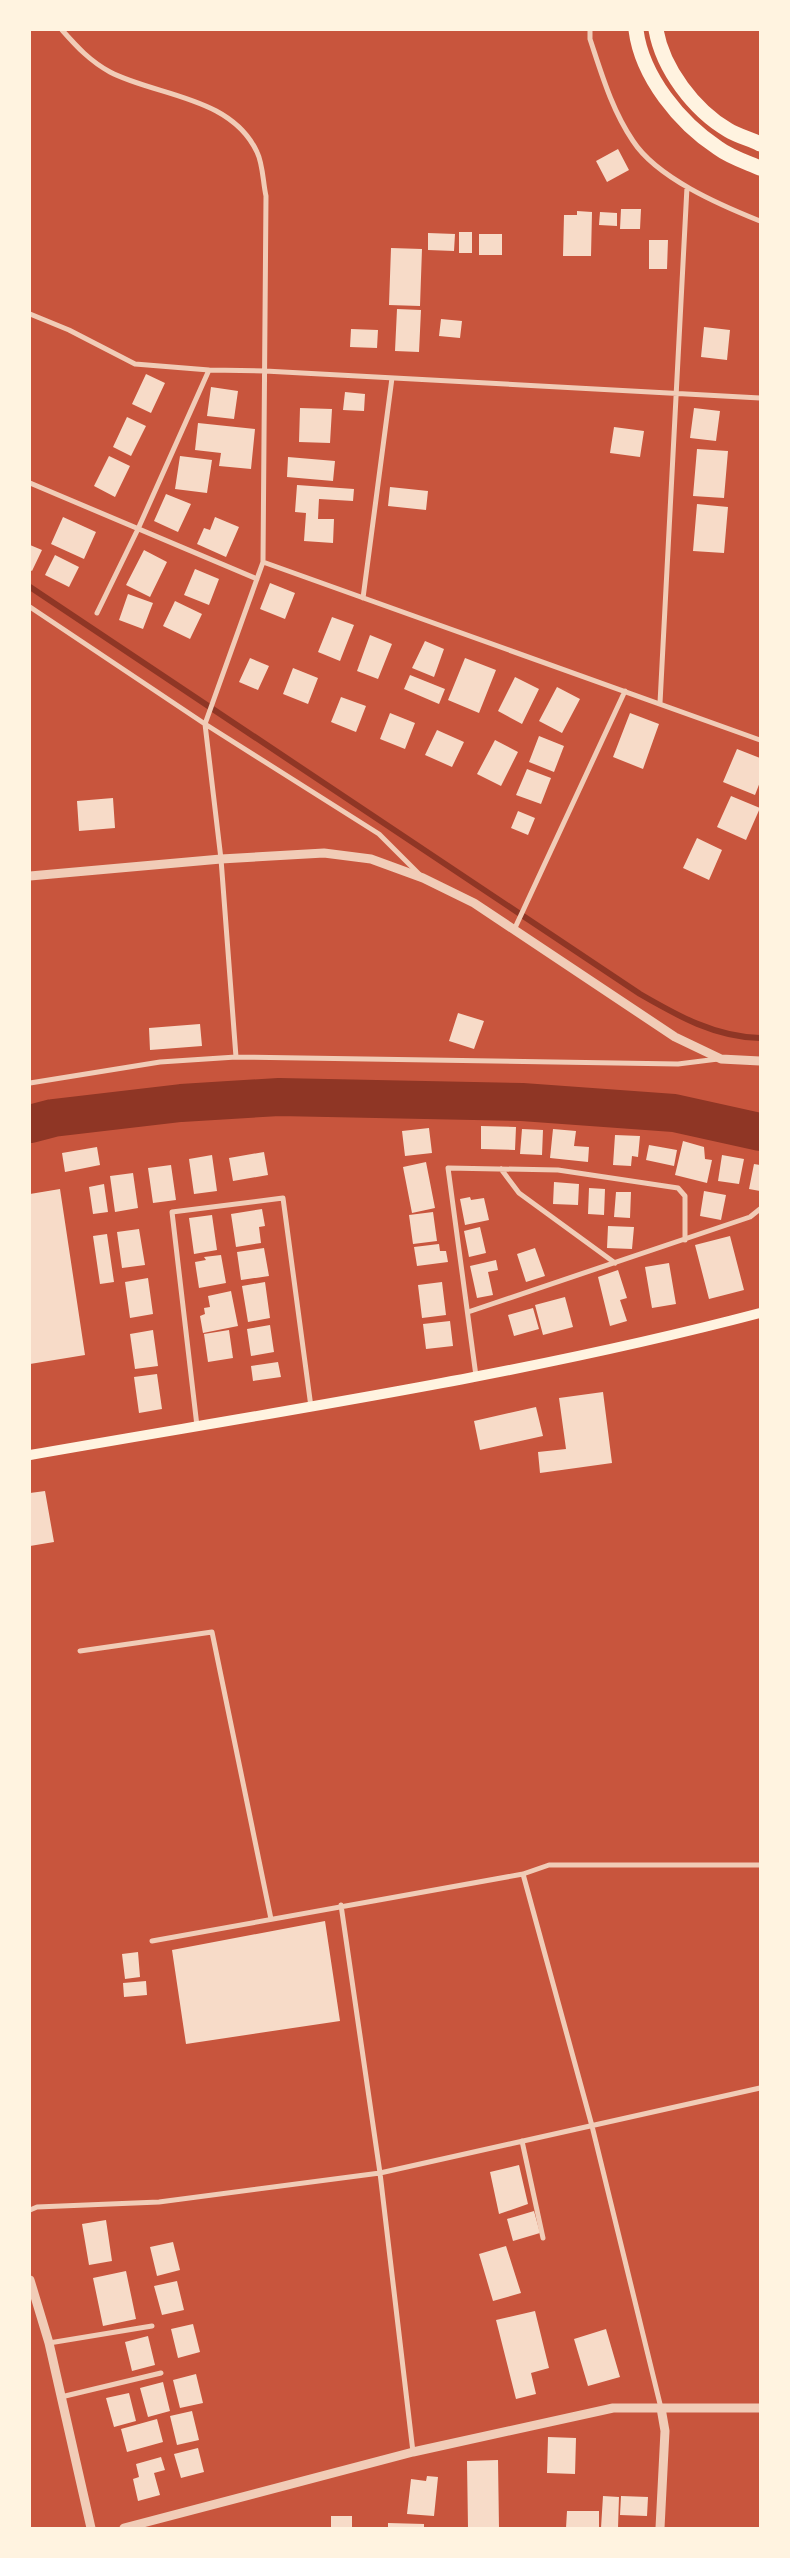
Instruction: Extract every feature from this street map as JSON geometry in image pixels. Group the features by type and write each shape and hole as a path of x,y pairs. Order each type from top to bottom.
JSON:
{"highway":[{"path":"636,30 654,82 683,121 719,149 760,168"},
{"path":"656,30 672,72 698,106 728,130 760,144"}],"main road":[{"path":"30,1455 476,1377 702,1328 760,1313"}],"street":[{"path":"62,30 84,56 111,73 204,103 242,129 257,152 266,196 263,562 205,724 221,859 236,1057"},
{"path":"590,30 590,40 610,99 633,142 660,169 687,187 760,222"},
{"path":"660,704 687,187"},
{"path":"30,314 68,330 135,364 208,370 264,371 760,398"},
{"path":"97,613 138,529 208,370"},
{"path":"363,598 392,378"},
{"path":"30,483 257,579"},
{"path":"263,562 760,740"},
{"path":"30,607 205,724 379,834 423,878"},
{"path":"513,930 625,691"},
{"path":"30,876 221,859 324,853 371,859 423,878 474,903 675,1037 721,1059"},
{"path":"30,1083 160,1062 236,1057 678,1064 721,1059 760,1061"},
{"path":"476,1377 448,1168 558,1170 678,1188 685,1196 686,1240"},
{"path":"501,1170 519,1193 615,1263"},
{"path":"197,1426 172,1212 283,1198 311,1407"},
{"path":"468,1312 686,1240 750,1217 760,1210"},
{"path":"80,1651 212,1632 271,1919"},
{"path":"152,1941 341,1905 523,1874 549,1865 760,1865"},
{"path":"523,1874 592,2126 661,2408 665,2430 660,2528"},
{"path":"341,1905 380,2173 414,2452"},
{"path":"30,2210 37,2207 159,2202 380,2173 760,2088"},
{"path":"522,2141 544,2238"},
{"path":"30,2280 48,2343 91,2528"},
{"path":"48,2343 152,2326"},
{"path":"61,2397 161,2373"},
{"path":"124,2528 414,2452 613,2408 760,2408"}],"building":[{"path":"618,149 629,170 607,182 596,161"},
{"path":"621,209 641,209 640,229 620,229"},
{"path":"577,211 592,212 591,256 563,256 564,215 577,215"},
{"path":"600,212 617,213 617,226 599,225"},
{"path":"459,232 472,232 472,253 459,253"},
{"path":"428,233 455,234 454,251 428,250"},
{"path":"479,234 502,234 502,255 479,255"},
{"path":"649,240 668,240 667,269 649,269"},
{"path":"391,248 422,249 420,306 389,305"},
{"path":"397,309 421,310 419,352 395,351"},
{"path":"441,319 462,321 460,338 439,336"},
{"path":"704,327 730,330 727,360 701,357"},
{"path":"351,329 378,330 377,348 350,347"},
{"path":"146,374 165,383 151,413 132,404"},
{"path":"211,387 238,391 234,419 207,416"},
{"path":"345,392 365,394 364,411 343,410"},
{"path":"300,408 332,409 330,443 299,442"},
{"path":"694,408 720,411 716,441 690,438"},
{"path":"127,417 146,426 131,456 113,447"},
{"path":"198,423 255,429 251,469 219,466 221,453 195,450"},
{"path":"614,427 644,431 640,457 610,453"},
{"path":"697,449 728,451 724,498 693,496"},
{"path":"109,456 130,466 115,497 94,486"},
{"path":"180,456 212,460 207,493 175,489"},
{"path":"288,457 335,461 333,481 287,477"},
{"path":"297,485 354,489 353,501 319,499 318,519 334,519 333,543 304,541 306,513 295,512"},
{"path":"390,487 428,491 426,510 388,506"},
{"path":"166,494 191,504 178,532 154,521"},
{"path":"697,504 728,507 724,553 693,551"},
{"path":"63,517 96,532 84,559 51,544"},
{"path":"215,517 239,527 226,557 197,544 204,528 210,530"},
{"path":"30,545 42,550 32,571 30,570"},
{"path":"144,550 167,562 150,597 126,585"},
{"path":"55,555 79,567 69,587 45,575"},
{"path":"195,569 219,579 209,605 184,595"},
{"path":"270,583 295,593 285,619 260,609"},
{"path":"128,594 153,603 143,629 119,620"},
{"path":"175,601 202,614 190,639 163,626"},
{"path":"332,617 354,625 340,661 318,652"},
{"path":"370,635 392,644 378,679 357,671"},
{"path":"425,641 444,649 434,677 412,668"},
{"path":"250,658 269,666 258,690 239,682"},
{"path":"465,658 496,670 479,713 448,700"},
{"path":"293,668 318,678 308,704 283,694"},
{"path":"410,675 445,689 439,704 404,689"},
{"path":"515,677 539,689 522,724 498,711"},
{"path":"557,687 580,699 562,733 539,721"},
{"path":"341,697 366,706 356,732 331,722"},
{"path":"390,713 415,723 405,749 380,739"},
{"path":"630,713 659,724 643,769 613,757"},
{"path":"437,730 464,742 452,767 425,755"},
{"path":"539,736 564,746 554,772 529,762"},
{"path":"495,740 518,752 501,786 477,774"},
{"path":"737,749 760,758 760,782 755,795 723,782"},
{"path":"527,769 551,778 541,804 516,795"},
{"path":"731,796 760,808 746,840 717,827"},
{"path":"113,798 115,828 79,831 77,801"},
{"path":"518,811 535,818 528,835 511,828"},
{"path":"697,838 722,850 709,880 683,868"},
{"path":"458,1013 484,1021 474,1049 449,1041"},
{"path":"200,1024 202,1046 150,1050 149,1028"},
{"path":"481,1126 516,1127 515,1150 481,1149"},
{"path":"429,1128 432,1153 405,1156 402,1131"},
{"path":"522,1129 543,1130 542,1155 520,1154"},
{"path":"553,1129 576,1131 574,1146 589,1147 588,1162 550,1158"},
{"path":"615,1135 640,1136 638,1157 632,1156 631,1166 613,1165"},
{"path":"683,1141 704,1147 705,1159 712,1160 707,1183 675,1175"},
{"path":"649,1145 677,1150 674,1166 646,1160"},
{"path":"97,1147 100,1165 65,1172 62,1153"},
{"path":"264,1152 268,1175 233,1181 229,1158"},
{"path":"212,1155 217,1191 194,1194 189,1159"},
{"path":"722,1155 744,1159 739,1184 718,1181"},
{"path":"426,1162 435,1208 412,1213 403,1167"},
{"path":"754,1164 760,1165 760,1191 749,1189"},
{"path":"171,1165 176,1200 153,1203 148,1168"},
{"path":"133,1173 138,1208 115,1212 110,1176"},
{"path":"554,1182 579,1184 578,1205 553,1204"},
{"path":"104,1184 108,1212 93,1214 89,1187"},
{"path":"589,1188 605,1189 604,1215 588,1214"},
{"path":"60,1189 85,1355 30,1364 30,1194"},
{"path":"704,1191 726,1195 721,1220 700,1216"},
{"path":"616,1192 631,1192 630,1218 614,1217"},
{"path":"470,1197 471,1200 484,1198 489,1220 465,1225 460,1199"},
{"path":"262,1209 265,1226 259,1227 261,1243 236,1247 231,1214"},
{"path":"433,1212 437,1241 413,1244 409,1215"},
{"path":"212,1215 217,1250 194,1254 189,1218"},
{"path":"608,1226 634,1227 632,1249 607,1248"},
{"path":"480,1227 486,1253 469,1257 464,1231"},
{"path":"139,1229 145,1265 122,1268 117,1232"},
{"path":"107,1234 114,1282 100,1284 93,1236"},
{"path":"730,1236 744,1290 709,1299 695,1245"},
{"path":"439,1244 440,1251 446,1251 448,1262 417,1266 414,1247"},
{"path":"264,1248 269,1276 241,1280 237,1252"},
{"path":"535,1248 545,1276 526,1282 517,1254"},
{"path":"221,1255 226,1283 199,1288 195,1262 206,1260 204,1257"},
{"path":"496,1260 498,1270 488,1272 493,1295 477,1298 470,1266"},
{"path":"669,1263 676,1304 652,1308 645,1267"},
{"path":"618,1270 627,1298 620,1300 627,1321 610,1326 598,1277"},
{"path":"148,1278 153,1314 130,1318 125,1282"},
{"path":"265,1282 270,1318 248,1322 242,1286"},
{"path":"442,1282 446,1315 422,1318 418,1285"},
{"path":"231,1291 238,1326 203,1333 200,1316 205,1314 204,1308 210,1307 208,1296"},
{"path":"565,1297 573,1327 543,1335 535,1305"},
{"path":"533,1308 539,1329 514,1336 508,1315"},
{"path":"450,1321 453,1346 426,1349 423,1324"},
{"path":"270,1325 274,1352 251,1356 247,1329"},
{"path":"153,1330 158,1366 135,1369 130,1334"},
{"path":"229,1330 233,1358 208,1362 204,1334"},
{"path":"278,1362 281,1377 253,1381 251,1366"},
{"path":"157,1374 162,1409 139,1413 134,1377"},
{"path":"603,1392 612,1463 540,1473 538,1452 566,1449 559,1398"},
{"path":"536,1407 543,1436 480,1450 474,1421"},
{"path":"45,1491 54,1542 30,1546 30,1493"},
{"path":"325,1921 340,2021 186,2044 172,1950"},
{"path":"138,1952 140,1977 125,1979 122,1954"},
{"path":"146,1981 147,1995 124,1997 123,1983"},
{"path":"519,2165 528,2204 499,2214 490,2172"},
{"path":"534,2211 540,2233 513,2241 507,2219"},
{"path":"106,2220 112,2261 89,2265 82,2224"},
{"path":"173,2242 180,2270 157,2276 150,2247"},
{"path":"506,2246 521,2293 493,2301 479,2254"},
{"path":"126,2271 136,2319 103,2326 93,2278"},
{"path":"177,2281 184,2310 162,2315 154,2286"},
{"path":"535,2311 549,2368 531,2373 536,2394 516,2399 496,2320"},
{"path":"193,2324 200,2352 178,2358 171,2329"},
{"path":"606,2329 620,2377 588,2386 574,2339"},
{"path":"148,2336 155,2365 132,2371 125,2342"},
{"path":"196,2374 203,2403 180,2408 173,2380"},
{"path":"163,2382 170,2411 148,2417 140,2388"},
{"path":"129,2393 136,2421 114,2427 106,2398"},
{"path":"192,2411 199,2440 177,2445 170,2416"},
{"path":"157,2419 163,2442 127,2452 121,2429"},
{"path":"548,2437 576,2438 575,2474 547,2473"},
{"path":"198,2448 204,2472 181,2478 174,2454"},
{"path":"161,2457 165,2470 154,2473 160,2495 138,2501 133,2479 139,2477 136,2464"},
{"path":"498,2460 499,2528 468,2528 467,2461"},
{"path":"427,2476 438,2477 434,2516 407,2514 411,2479 426,2481"},
{"path":"603,2496 619,2497 618,2528 601,2528"},
{"path":"621,2496 648,2497 647,2516 620,2515"},
{"path":"567,2511 599,2511 599,2528 566,2528"},
{"path":"331,2516 352,2516 352,2528 331,2528"},
{"path":"388,2523 424,2524 424,2528 388,2528"}],"waterway":[{"path":"30,587 640,994 697,1024 728,1034 760,1038"},
{"path":"30,1124 53,1118 181,1103 279,1097 522,1102 674,1113 760,1132"}]}
